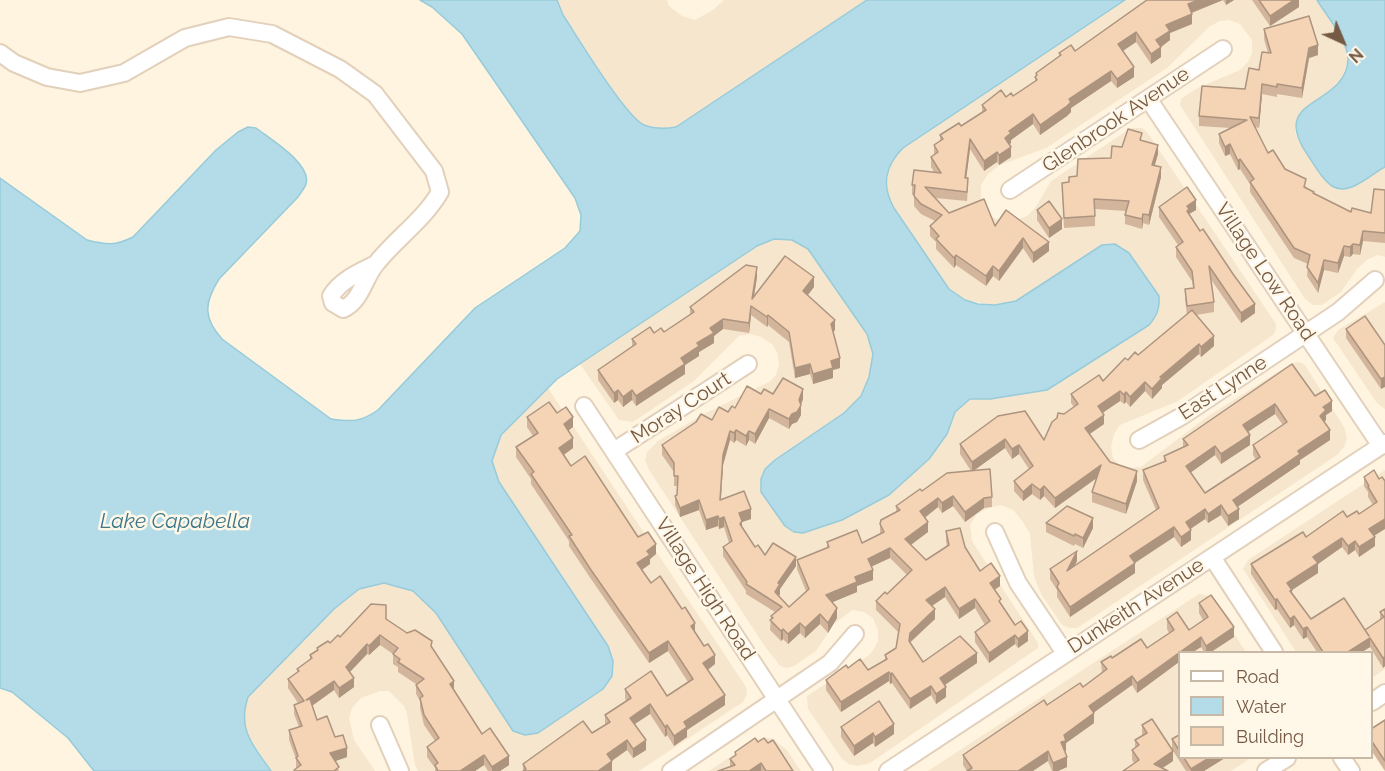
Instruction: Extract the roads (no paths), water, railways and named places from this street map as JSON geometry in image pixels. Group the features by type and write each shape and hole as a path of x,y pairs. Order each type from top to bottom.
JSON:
{"street":[{"path":"0,53 14,63 47,77 80,83 124,73 185,38 229,27 272,34 340,69 375,94 434,171 440,192 431,208 374,265"},
{"name":"Glenbrook Avenue","path":"1010,190 1223,49"},
{"name":"Village Low Road","path":"1149,100 1383,444"},
{"name":"East Lynne","path":"1139,440 1182,416 1338,312 1375,280"},
{"name":"Moray Court","path":"614,451 748,364"},
{"name":"Village High Road","path":"584,406 824,771"},
{"name":"Dunkeith Avenue","path":"888,771 1383,444"},
{"path":"995,532 1018,583 1065,652"},
{"path":"1212,557 1273,651"},
{"path":"671,771 830,663 855,634"},
{"path":"380,725 399,771"},
{"path":"1266,771 1285,759"}],"water":[{"name":"Lake Capabella","path":"420,0 557,0 563,15 625,107 644,125 664,128 676,127 867,0 1125,0 903,148 892,162 886,184 894,208 949,289 965,300 978,304 995,305 1016,301 1102,245 1115,244 1129,253 1159,296 1156,315 1149,325 1047,390 990,399 970,399 955,412 947,434 929,459 889,495 842,520 803,533 794,532 785,526 761,492 761,479 765,469 844,413 861,396 869,377 873,354 867,334 808,249 792,240 774,239 757,246 557,379 501,435 492,461 499,482 608,646 613,661 612,676 603,689 538,733 525,735 513,731 436,613 413,591 384,583 359,589 334,609 248,697 244,719 246,728 253,745 271,771 94,771 68,738 12,692 0,688 0,178 87,240 106,244 116,243 133,237 216,150 238,132 248,127 256,128 297,160 306,176 306,184 298,197 219,279 208,303 211,324 222,339 331,419 351,421 366,417 378,410 475,308 565,248 580,231 581,215 575,198 462,34 432,7"},
{"path":"1317,0 1385,0 1385,167 1353,187 1345,189 1332,186 1325,180 1297,135 1297,122 1302,111 1335,87 1344,75 1348,60 1341,37"}]}
